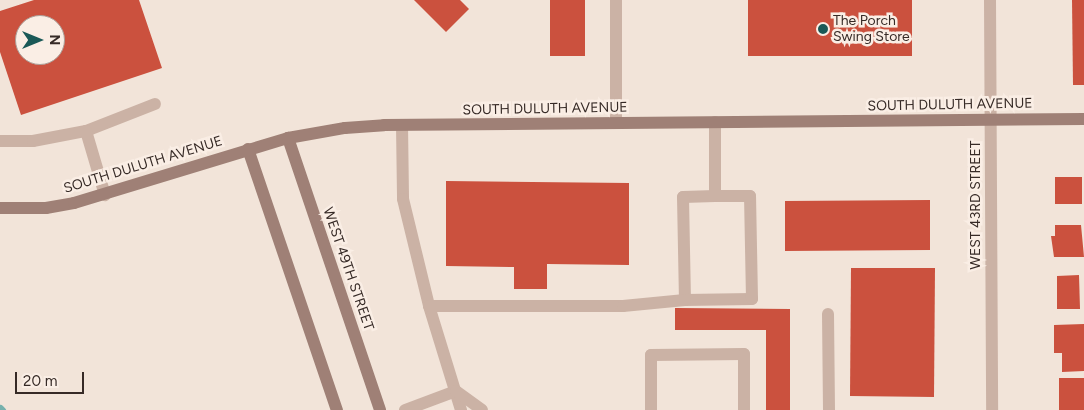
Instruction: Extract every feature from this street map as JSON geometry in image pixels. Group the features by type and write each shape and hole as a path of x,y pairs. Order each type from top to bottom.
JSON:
{"street":[{"path":"616,0 616,123"},
{"name":"WEST 43RD STREET","path":"990,0 992,410"},
{"path":"0,142 33,141 86,131 155,104"},
{"name":"SOUTH DULUTH AVENUE","path":"0,208 18,210 46,208 105,196 248,149 288,138 345,128 402,125 1084,119"},
{"path":"715,122 715,196"},
{"path":"402,125 403,198 429,306 461,410"},
{"path":"86,131 105,196"},
{"name":"WEST 49TH STREET","path":"288,138 380,410"},
{"path":"248,149 337,410"},
{"path":"429,306 622,306 684,300 752,299 750,196 683,197 684,300"},
{"path":"828,314 830,410"},
{"path":"651,410 651,355 744,354 744,410"},
{"path":"405,410 456,391"},
{"path":"456,391 482,410"}],"building":[{"path":"34,0 139,0 162,68 21,115 0,52 0,11"},
{"path":"414,0 460,0 469,9 446,32"},
{"path":"550,0 585,0 585,56 550,56"},
{"path":"748,0 912,0 912,56 748,56"},
{"path":"1072,0 1084,0 1084,85 1073,85"},
{"path":"1055,177 1082,177 1082,204 1055,204"},
{"path":"446,181 629,183 629,265 547,264 547,289 514,289 514,267 446,266"},
{"path":"930,200 930,250 785,251 785,201"},
{"path":"1055,225 1081,225 1084,257 1054,257 1051,236 1055,236"},
{"path":"851,268 935,268 934,397 850,396"},
{"path":"1079,275 1080,309 1057,309 1057,276"},
{"path":"675,308 790,309 790,410 766,410 766,330 675,330"},
{"path":"1084,324 1084,371 1062,372 1062,353 1054,353 1054,325"},
{"path":"1059,378 1084,378 1084,410 1059,410"}],"place":[{"name":"The Porch Swing Store","path":"823,29"}]}
